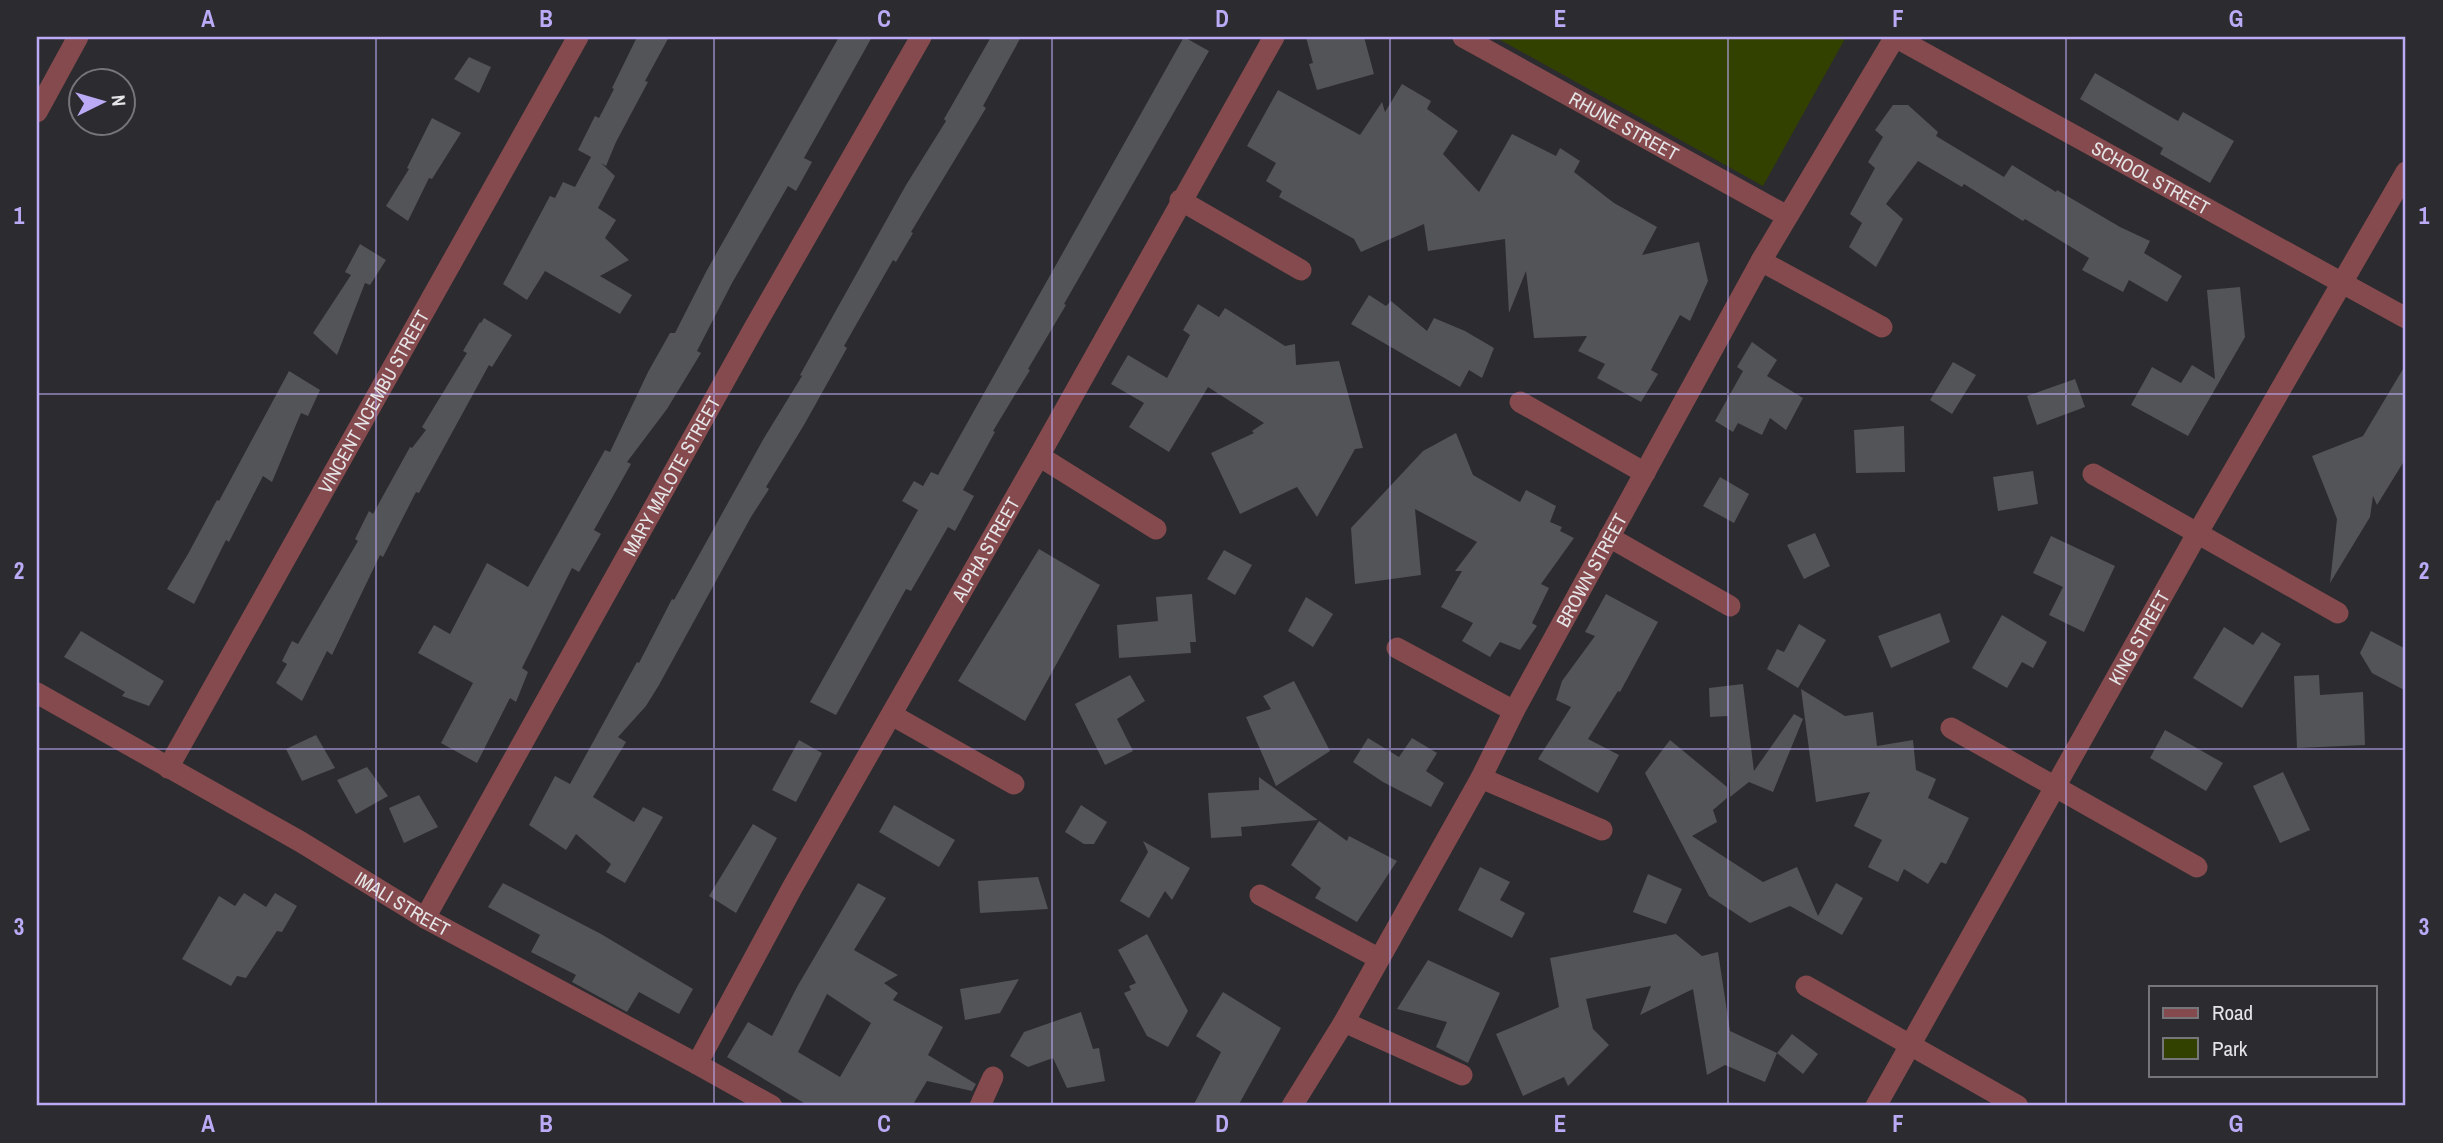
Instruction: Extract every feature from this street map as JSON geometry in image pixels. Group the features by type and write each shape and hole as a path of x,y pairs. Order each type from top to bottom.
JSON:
{"street":[{"path":"37,111 77,37"},
{"name":"VINCENT NCEMBU STREET","path":"169,768 579,37"},
{"name":"MARY MALOTE STREET","path":"425,918 754,328 921,37"},
{"name":"ALPHA STREET","path":"697,1063 792,888 1274,37"},
{"name":"RHUNE STREET","path":"1462,37 1787,216"},
{"name":"BROWN STREET","path":"1292,1106 1344,1022 1480,778 1514,711 1761,261 1895,37"},
{"name":"SCHOOL STREET","path":"1895,37 2406,318"},
{"name":"KING STREET","path":"1876,1106 2197,534 2406,172"},
{"path":"1180,200 1301,270"},
{"path":"1761,261 1882,327"},
{"path":"1520,402 1645,472"},
{"path":"1039,456 1156,529"},
{"path":"2093,474 2338,613"},
{"path":"1609,537 1730,606"},
{"path":"1397,648 1514,711"},
{"name":"IMALI STREET","path":"37,693 301,842 425,918 772,1106"},
{"path":"892,715 1014,784"},
{"path":"1951,728 2197,867"},
{"path":"1480,778 1602,830"},
{"path":"1260,895 1378,958"},
{"path":"1806,986 2018,1106"},
{"path":"1344,1022 1462,1075"},
{"path":"979,1106 993,1077"}],"green space":[{"path":"1495,37 1846,37 1763,186"}],"building":[{"path":"637,37 669,37 645,81 648,82 606,166 601,163 615,176 598,208 616,220 605,238 629,260 600,276 632,295 620,314 545,271 527,300 503,284 550,196 555,198 563,182 575,187 591,157 578,150 595,116 599,118"},
{"path":"839,37 872,37 804,158 812,162 796,191 788,186 732,283 697,351 701,353 667,409 627,462 631,464 594,530 601,534 579,572 572,568 522,668 528,672 516,702 510,698 477,763 441,743 473,683 418,653 434,625 450,634 487,563 528,587 605,450 610,452 648,372 670,333 675,333 707,270"},
{"path":"991,37 1021,37 983,106 986,108 844,346 847,348 766,487 769,489 659,685 646,706 618,737 626,742 593,797 634,822 643,807 663,817 625,883 606,872 611,864 576,834 566,850 529,825 555,776 570,784"},
{"path":"1184,37 1209,51 993,431 995,432 963,490 974,496 955,531 948,527 911,591 906,589 836,715 810,702 918,510 902,501 914,481 923,486 931,472 938,475"},
{"path":"1306,37 1364,37 1374,74 1317,90 1309,64 1313,63"},
{"path":"469,57 491,67 479,93 454,79"},
{"path":"2095,73 2178,121 2183,112 2234,141 2210,183 2160,154 2163,148 2080,99"},
{"path":"1402,84 1431,101 1427,109 1458,131 1443,154 1479,192 1512,134 1556,156 1560,148 1580,161 1574,172 1614,203 1657,227 1642,255 1699,242 1708,281 1690,321 1680,315 1651,370 1658,374 1641,402 1597,378 1605,364 1578,351 1587,336 1534,338 1526,271 1509,313 1505,239 1428,251 1424,224 1361,252 1354,239 1279,197 1282,191 1266,181 1276,163 1247,146 1278,90 1360,135 1382,102 1385,112"},
{"path":"1893,105 1908,105 1938,132 1936,136 2004,177 2012,165 2056,192 2057,190 2120,227 2150,241 2144,253 2182,276 2167,302 2129,280 2123,292 2082,270 2089,258 1964,184 1962,187 1918,161 1886,204 1903,219 1876,267 1849,247 1862,223 1850,214 1875,168 1868,162 1883,137 1875,130"},
{"path":"432,118 461,133 432,179 429,178 408,221 386,206 409,169 407,168"},
{"path":"360,244 386,260 370,285 365,283 337,355 313,333 351,275 345,272"},
{"path":"2240,287 2245,337 2188,436 2131,405 2152,367 2181,383 2192,365 2215,379 2207,290"},
{"path":"1369,295 1386,306 1391,301 1427,331 1434,318 1465,331 1494,348 1482,378 1469,370 1460,387 1351,324"},
{"path":"1198,304 1219,317 1225,308 1285,346 1295,344 1296,365 1339,361 1363,448 1355,449 1317,517 1297,487 1240,514 1211,453 1254,433 1252,431 1264,423 1208,387 1169,452 1129,427 1144,403 1111,384 1128,355 1167,378 1190,335 1183,330"},
{"path":"484,318 512,335 492,367 489,365 419,493 416,492 383,557 380,555 332,655 327,651 302,701 276,683 287,664 282,661 292,641 298,644 358,541 355,539 369,511 373,514 410,447 412,448 426,430 422,427 467,353 463,351"},
{"path":"1752,342 1777,360 1767,376 1803,398 1786,430 1770,418 1762,435 1738,423 1733,432 1715,421 1743,371 1737,367"},
{"path":"1953,362 1976,375 1952,414 1930,400"},
{"path":"2406,364 2406,458 2377,505 2373,496 2370,517 2330,583 2337,519 2312,456 2363,436"},
{"path":"289,371 320,390 308,416 301,413 272,482 263,476 229,542 226,540 194,604 167,589 217,500 219,501"},
{"path":"2075,379 2085,407 2037,425 2027,396"},
{"path":"1904,426 1905,472 1856,473 1854,430"},
{"path":"1456,433 1473,475 1520,502 1526,490 1556,506 1550,522 1562,527 1560,531 1574,538 1541,584 1549,588 1532,623 1537,626 1520,650 1500,642 1490,657 1462,641 1473,623 1441,607 1462,571 1455,571 1477,542 1415,509 1421,575 1355,584 1351,528 1423,451"},
{"path":"2033,471 2038,504 1998,511 1993,477"},
{"path":"1720,477 1749,494 1734,523 1703,506"},
{"path":"1815,533 1830,566 1804,579 1787,545"},
{"path":"2051,536 2115,566 2084,632 2049,615 2063,587 2033,573"},
{"path":"1039,549 1100,585 1025,721 958,681"},
{"path":"1224,550 1252,565 1235,595 1207,579"},
{"path":"1192,594 1196,642 1190,642 1191,653 1119,658 1117,625 1158,621 1156,597"},
{"path":"1606,594 1658,622 1620,692 1618,691 1588,739 1619,755 1598,793 1538,759 1571,707 1556,700 1562,681 1595,636 1585,632"},
{"path":"1306,597 1333,614 1313,647 1288,631"},
{"path":"1940,613 1950,642 1891,668 1878,636"},
{"path":"2002,615 2047,642 2033,668 2022,662 2007,688 1972,668"},
{"path":"1799,624 1826,640 1798,688 1767,669 1777,649 1784,652"},
{"path":"2224,627 2253,645 2262,632 2281,644 2242,708 2193,678"},
{"path":"81,631 164,681 149,706 122,696 125,692 64,657"},
{"path":"2371,631 2406,649 2406,691 2372,673 2360,653"},
{"path":"1130,675 1145,701 1117,719 1133,751 1105,765 1075,704"},
{"path":"2319,675 2320,695 2363,692 2365,745 2297,748 2294,676"},
{"path":"1294,681 1330,751 1276,786 1246,717 1271,709 1263,696"},
{"path":"1743,684 1754,771 1794,714 1803,719 1773,792 1749,782 1730,797 1728,716 1710,717 1709,688"},
{"path":"1801,689 1845,716 1873,712 1877,746 1913,740 1916,770 1936,779 1928,798 1969,818 1946,864 1941,862 1928,884 1904,869 1898,882 1868,867 1882,840 1854,826 1870,792 1816,802"},
{"path":"2165,730 2223,763 2206,791 2150,758"},
{"path":"316,735 335,768 302,781 286,749"},
{"path":"1368,738 1399,757 1412,738 1437,753 1426,771 1444,783 1431,807 1383,782 1353,762"},
{"path":"799,740 822,753 796,802 772,790"},
{"path":"1670,740 1727,787 1727,798 1713,810 1717,822 1692,836 1763,882 1797,867 1818,916 1836,883 1863,898 1842,935 1790,906 1750,923 1709,896 1645,773"},
{"path":"367,767 388,796 356,814 337,780"},
{"path":"2283,772 2310,830 2280,843 2253,786"},
{"path":"1259,777 1318,820 1241,827 1242,836 1211,838 1208,793 1259,790"},
{"path":"419,795 438,827 404,843 389,808"},
{"path":"894,805 955,840 939,867 879,832"},
{"path":"1081,805 1107,822 1094,844 1084,844 1065,832"},
{"path":"1319,821 1347,841 1349,836 1397,861 1357,922 1315,898 1321,888 1291,865"},
{"path":"753,824 777,838 736,913 709,896"},
{"path":"1143,841 1190,868 1172,900 1165,891 1149,918 1120,901 1148,852"},
{"path":"1480,867 1510,882 1500,900 1525,913 1512,938 1458,910"},
{"path":"1648,874 1682,889 1666,924 1633,912"},
{"path":"1038,877 1048,909 980,913 978,881"},
{"path":"503,883 601,934 693,989 679,1014 639,992 627,1012 572,982 576,975 531,952 540,935 488,907"},
{"path":"858,883 886,898 854,950 898,975 884,983 898,993 893,1000 943,1027 928,1055 976,1084 972,1091 927,1081 912,1106 809,1106 727,1057 748,1022 772,1036 797,987","holes":["827,994 871,1023 840,1077 798,1052"]},
{"path":"244,893 266,907 275,893 297,906 282,932 277,931 246,978 237,976 231,986 182,959 219,896 235,906"},
{"path":"1147,934 1188,1011 1168,1047 1147,1036 1124,993 1131,990 1129,986 1136,983 1118,950"},
{"path":"1676,934 1702,956 1718,952 1730,1031 1777,1053 1765,1082 1725,1065 1707,1075 1693,989 1640,1015 1651,986 1586,999 1593,1029 1609,1045 1568,1086 1564,1077 1523,1096 1496,1034 1559,1007 1550,958"},
{"path":"1428,960 1500,993 1468,1063 1436,1047 1447,1022 1397,1009"},
{"path":"1019,979 1000,1013 965,1020 960,989"},
{"path":"1223,992 1281,1028 1238,1106 1193,1106 1221,1052 1196,1036"},
{"path":"1081,1012 1093,1049 1099,1048 1105,1081 1067,1088 1053,1058 1028,1067 1010,1056 1024,1032"},
{"path":"1792,1034 1818,1054 1803,1074 1777,1053"}]}
